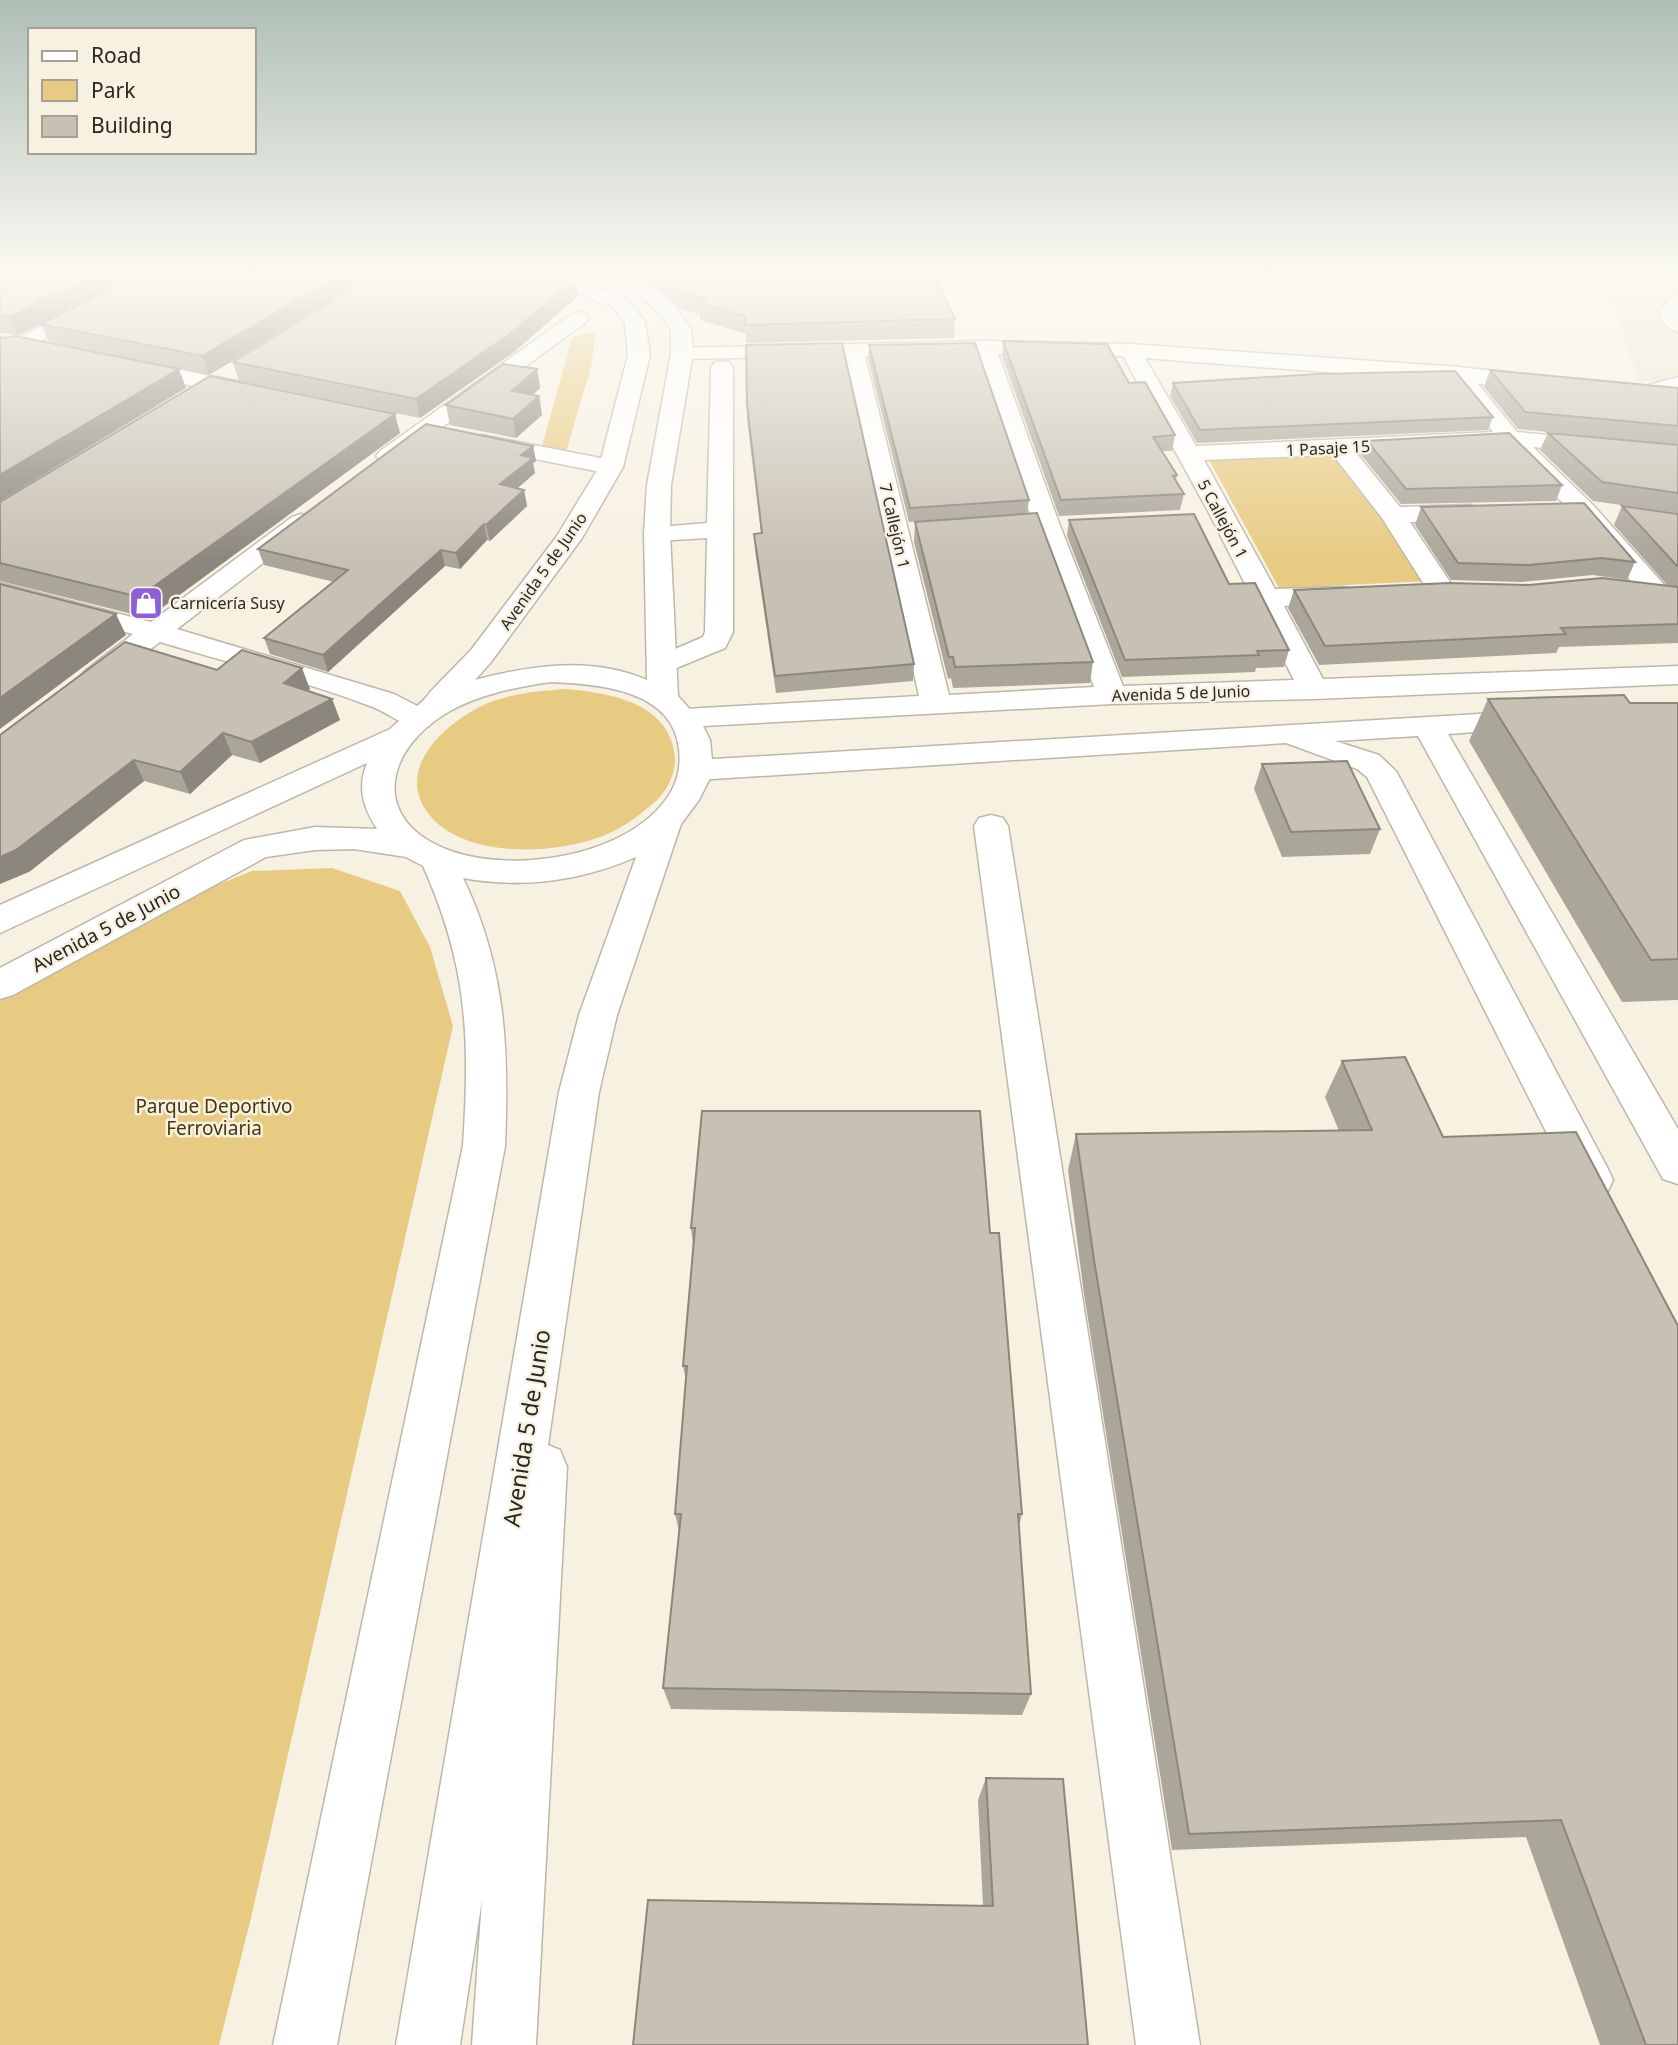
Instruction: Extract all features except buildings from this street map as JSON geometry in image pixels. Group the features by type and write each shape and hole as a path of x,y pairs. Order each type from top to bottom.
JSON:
{"street":[{"path":"145,369 267,395"},
{"path":"193,397 238,369"},
{"path":"368,472 410,427 499,369"},
{"name":"Avenida 5 de Junio","path":"0,920 415,722 481,656 569,538 611,467 635,369"},
{"path":"665,821 689,792 697,771 697,743 674,708 662,665 657,533 659,485 679,369"},
{"path":"662,665 715,642 719,632 722,369"},
{"name":"7 Callejón 1","path":"858,369 936,703"},
{"path":"993,369 1047,525 1112,695"},
{"name":"5 Callejón 1","path":"1141,369 1224,518 1314,690"},
{"path":"1396,369 1566,385"},
{"path":"1458,374 1510,438 1667,595"},
{"path":"1646,393 1678,384"},
{"path":"1619,391 1678,396"},
{"path":"410,427 611,467"},
{"name":"1 Pasaje 15","path":"1187,454 1340,449 1510,438 1678,454"},
{"path":"1340,449 1455,592 1415,592"},
{"path":"79,689 323,506"},
{"path":"1556,511 1584,510 1624,515"},
{"path":"1393,515 1488,513"},
{"path":"1197,519 1224,518"},
{"path":"1019,524 1075,526"},
{"path":"657,533 720,530"},
{"path":"896,533 924,531"},
{"path":"1619,588 1667,595"},
{"path":"0,590 157,632 383,701 415,722"},
{"path":"1265,598 1374,594"},
{"path":"305,2045 484,1146 488,1073 483,1010 472,953 456,896 426,854 388,824 377,796 380,766 415,722 467,690 508,678 551,673 606,678 631,684 674,708"},
{"name":"Avenida 5 de Junio","path":"674,708 936,703 1678,675"},
{"path":"697,771 828,760 1552,718"},
{"path":"1427,726 1453,766 1678,1167"},
{"path":"1280,733 1368,762 1380,771 1608,1211"},
{"name":"Avenida 5 de Junio","path":"0,985 256,848 323,836 359,837 483,872 533,873 584,863 607,855 629,846 665,821"},
{"name":"Avenida 5 de Junio","path":"428,2045 579,1092 598,1015 665,821"},
{"path":"991,826 1168,2045"},
{"path":"505,2045 517,1817 561,1203"}],"shaded area":[{"path":"1635,369 1678,369 1678,373 1657,382 1639,381"}],"green space":[{"path":"563,369 590,369 565,455 542,446"},
{"path":"1344,455 1432,581 1279,588 1209,460"},
{"path":"566,689 601,694 636,704 651,713 663,725 671,739 675,763 670,781 657,800 635,818 611,832 555,848 510,849 488,846 448,831 433,819 421,801 417,784 420,767 428,750 440,736 471,712 488,703 517,695"},
{"name":"Parque Deportivo Ferroviaria","path":"332,868 400,891 430,947 453,1026 251,1918 219,2045 0,2045 0,983 129,921 252,871"}],"place":[{"name":"Carnicería Susy","path":"146,603"}]}
